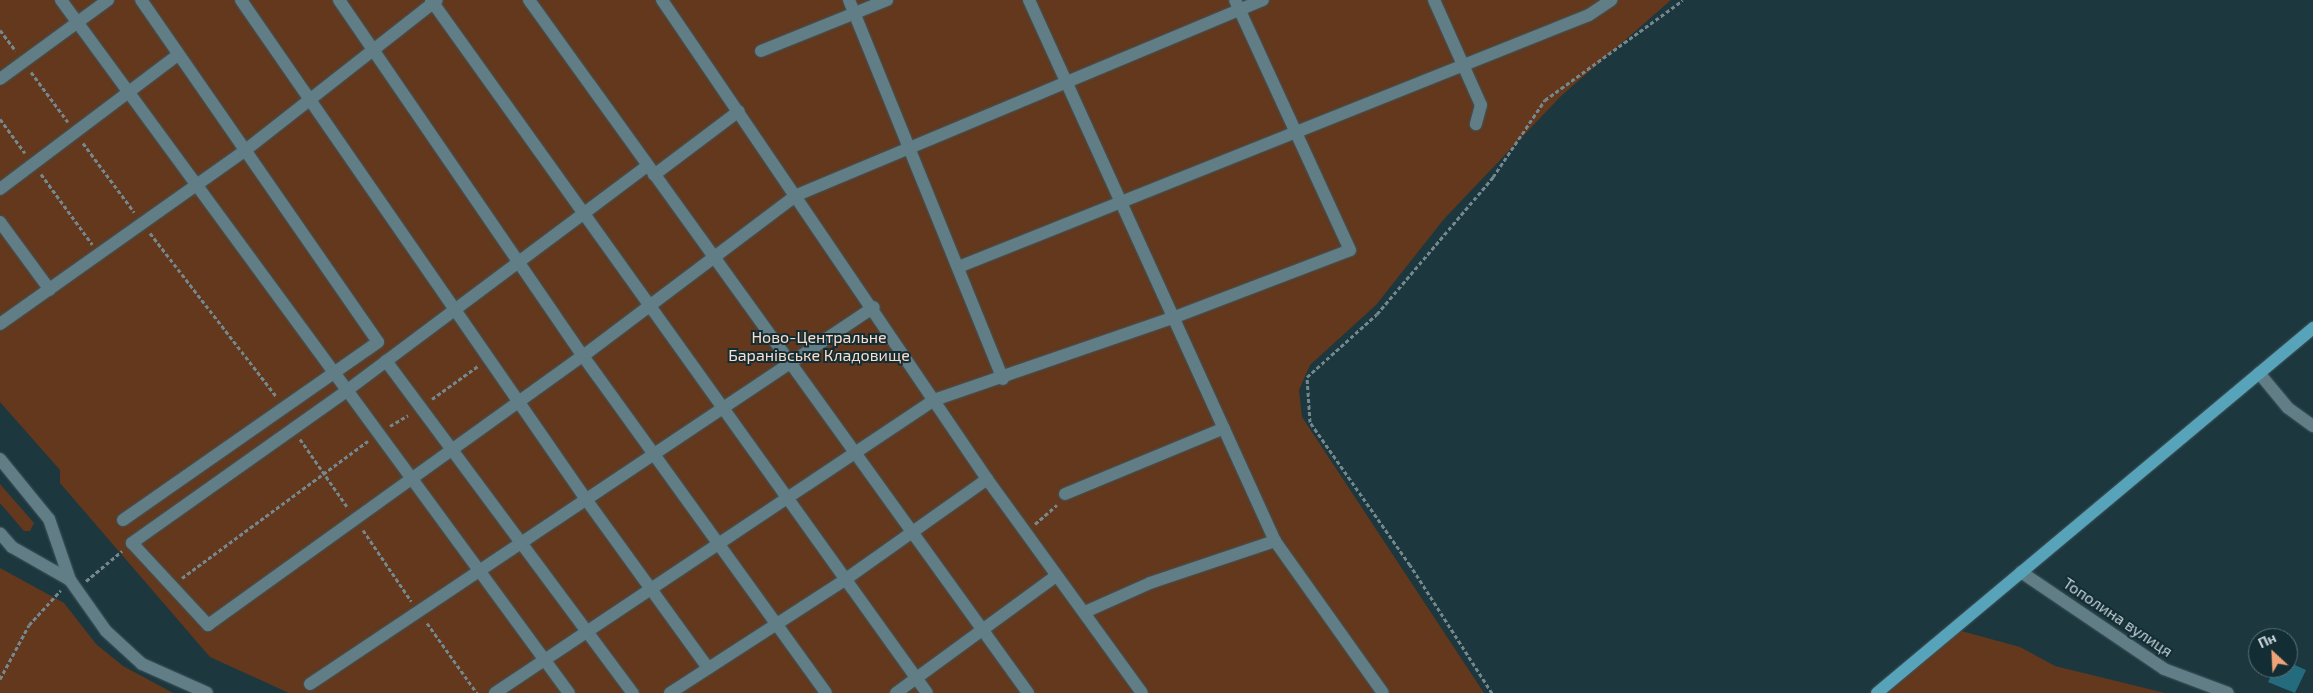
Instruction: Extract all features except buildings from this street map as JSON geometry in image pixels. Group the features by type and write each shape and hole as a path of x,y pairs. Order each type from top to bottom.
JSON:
{"main road":[{"path":"1877,693 2313,328"}],"street":[{"path":"62,0 336,374 414,476 478,569 569,693"},
{"path":"0,79 108,0"},
{"path":"123,520 336,374 378,342 243,152 141,0"},
{"path":"242,0 308,99 488,359 649,588 708,668"},
{"path":"339,0 584,356 826,693"},
{"path":"530,0 713,260 790,362 911,535 1028,693"},
{"path":"662,0 798,195 934,400 1025,532 1056,576 1085,612 1142,693"},
{"path":"849,0 961,266 1003,379"},
{"path":"761,52 887,0"},
{"path":"1029,0 1123,201 1275,541 1383,693"},
{"path":"739,111 582,214 348,390 132,543 208,625 584,356 798,195 1237,5 1263,0"},
{"path":"1434,0 1481,105 1476,124"},
{"path":"961,266 1465,66 1589,15 1611,0"},
{"path":"0,324 198,186 434,1 648,307 927,693"},
{"path":"495,693 649,588 934,400 1003,379 1175,317 1350,250 1237,5"},
{"path":"0,189 178,55"},
{"path":"0,222 50,290"},
{"path":"310,684 585,498 654,453 724,411 790,362 874,307"},
{"path":"386,362 519,543 633,693"},
{"path":"2259,373 2288,408 2313,426"},
{"path":"1065,494 1224,428"},
{"path":"0,459 49,519 73,585 106,631 142,664 207,693"},
{"path":"670,693 846,579 911,535 988,478"},
{"path":"0,533 12,547 73,585"},
{"path":"1085,612 1150,583 1275,541"},
{"name":"Тополина вулиця","path":"2021,572 2164,669 2228,693"},
{"path":"896,693 1056,576"}],"path":[{"path":"1492,693 1410,565 1310,422 1307,377 1377,314 1492,177 1545,100 1683,0"},
{"path":"0,119 100,254"},
{"path":"171,586 380,432 420,408 488,359"},
{"path":"292,428 418,611 478,693"},
{"path":"1025,532 1065,494"},
{"path":"0,679 29,625 73,585 132,543"}],"green space":[{"name":"Ново-Центральне Баранівське Кладовище","path":"0,0 1671,0 1561,96 1444,219 1376,305 1310,365 1299,390 1302,417 1484,693 289,693 210,657 60,483 60,470 0,402"},
{"path":"0,484 34,523 30,531 24,531 0,503"},
{"path":"0,568 64,603 96,644 123,666 173,693 0,693"},
{"path":"1954,629 2020,647 2055,666 2165,693 1877,693"}]}
